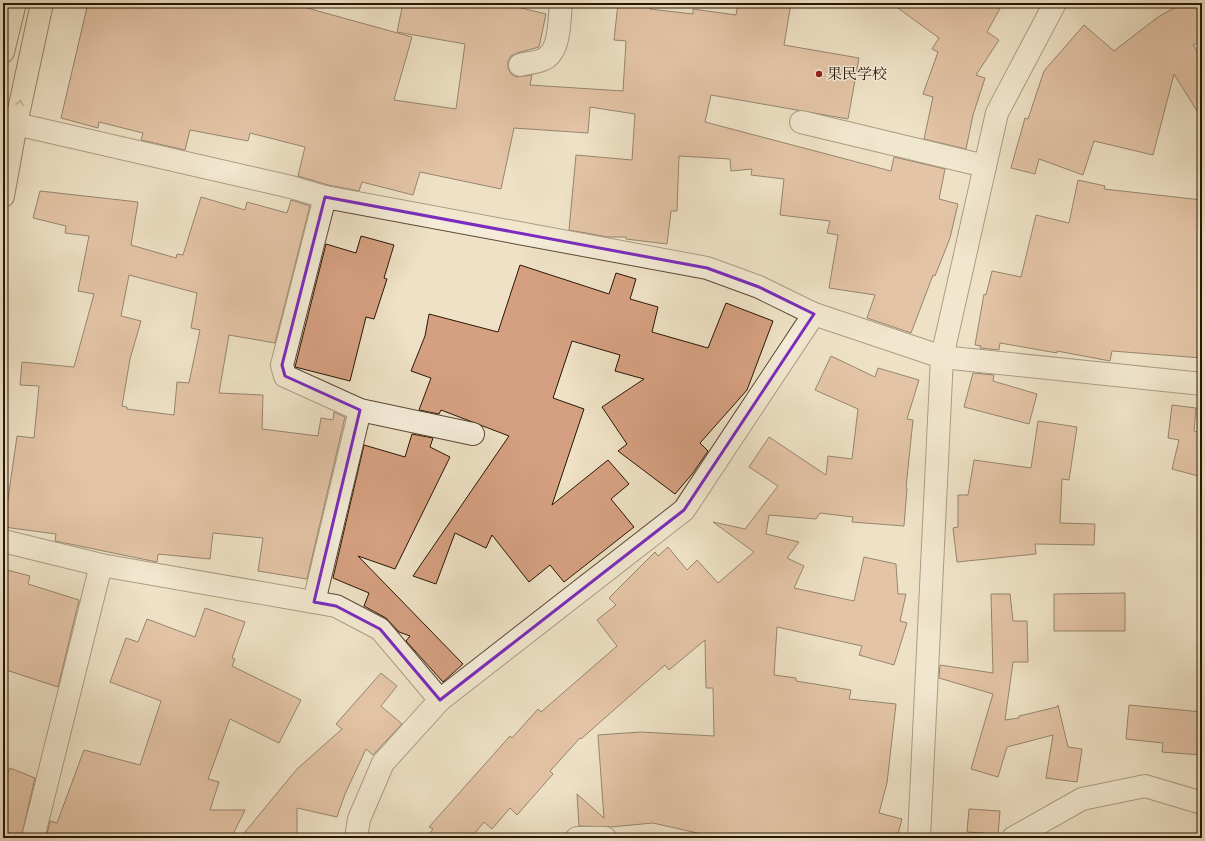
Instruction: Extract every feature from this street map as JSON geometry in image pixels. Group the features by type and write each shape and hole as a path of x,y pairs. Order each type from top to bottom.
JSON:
{"main road":[{"path":"3,52 15,3"},
{"path":"3,196 9,123 42,3"}],"street":[{"path":"520,65 543,60 551,52 556,40 561,3"},
{"path":"919,838 942,357 997,113 1051,4"},
{"path":"801,122 986,166"},
{"path":"9,123 291,187 325,197 707,268 759,287 814,314 942,357 1202,384"},
{"path":"325,197 282,365 285,376 360,410 472,434"},
{"path":"356,838 359,818 383,763 440,700 684,510 814,314"},
{"path":"314,602 360,410"},
{"path":"3,541 101,565 336,606 380,629 440,700"},
{"path":"33,838 101,565"},
{"path":"1013,838 1082,799 1145,786 1202,803"},
{"path":"577,838 605,838"}],"highlighted area":[{"path":"325,197 707,268 759,287 814,314 684,510 440,700 380,629 336,606 314,602 360,410 285,376 282,365"}],"building":[{"path":"88,3 289,3 412,37 394,100 456,109 465,44 397,32 403,3 501,3 546,14 539,47 511,56 508,61 508,68 511,74 517,77 532,75 530,85 623,91 626,41 614,40 618,3 651,6 650,9 693,14 693,9 736,15 738,3 791,3 784,45 859,58 848,119 711,95 705,122 891,171 894,157 945,169 939,199 958,204 950,238 935,276 933,275 911,333 867,318 875,295 829,288 838,235 827,233 830,221 780,215 784,179 751,175 752,169 731,171 730,159 679,156 677,211 671,211 667,244 626,239 626,237 608,237 569,230 576,155 632,160 635,114 590,107 588,133 514,128 501,189 420,172 413,195 362,182 359,191 328,185 298,176 305,147 250,133 248,141 190,130 185,150 141,140 143,133 99,122 98,128 61,118"},
{"path":"891,3 1003,3 987,32 999,40 976,75 985,78 973,115 966,149 924,139 933,97 923,94 938,52 932,49 939,38"},
{"path":"1183,3 1202,3 1202,40 1193,45 1202,59 1202,119 1174,74 1153,155 1094,141 1083,175 1039,159 1035,174 1011,168 1025,118 1028,119 1044,71 1084,25 1114,51 1158,17"},
{"path":"1078,180 1105,186 1104,189 1202,200 1202,358 1112,351 1110,361 1057,351 1057,353 1000,343 999,350 980,348 981,346 975,345 984,294 986,295 992,271 1021,277 1036,215 1069,223"},
{"path":"40,191 138,202 131,245 176,258 177,254 183,255 201,197 245,210 247,202 287,213 291,200 310,206 275,343 229,335 219,393 263,395 262,429 318,436 321,418 333,420 334,412 345,417 307,579 258,571 263,538 213,533 210,559 158,554 157,562 55,541 56,534 4,527 17,436 34,438 39,386 20,385 22,362 74,367 94,294 78,291 89,236 65,233 66,226 33,218","holes":["129,275 197,293 191,328 200,330 189,383 177,382 174,415 127,409 127,407 122,406 130,359 141,321 121,316"]},
{"path":"361,236 394,245 384,278 387,279 374,319 366,317 350,381 295,367 326,244 356,253"},
{"path":"520,265 609,294 616,273 636,279 630,299 658,307 652,332 708,348 726,303 773,321 747,390 700,443 708,451 693,473 675,494 618,451 627,444 602,407 644,379 615,371 620,355 572,341 553,398 584,409 552,505 608,460 629,484 611,499 634,527 564,582 550,565 529,582 492,535 486,548 455,533 436,584 413,576 509,436 441,410 439,414 419,410 431,378 411,371 425,336 429,314 498,332"},
{"path":"831,356 875,377 878,368 919,380 907,419 913,420 906,487 904,526 852,522 853,517 820,513 816,519 769,515 766,534 799,542 787,558 804,566 794,588 854,601 864,557 896,564 898,594 906,594 900,621 907,623 894,665 859,655 862,646 777,627 774,675 796,678 796,681 851,690 849,699 896,704 887,783 879,813 902,819 897,838 719,838 653,823 610,827 579,826 577,794 604,818 598,735 641,732 714,736 713,688 706,688 705,640 669,670 665,665 581,739 580,738 550,771 553,774 517,815 510,808 492,829 484,822 471,838 426,838 433,829 429,827 510,736 512,738 538,709 541,712 617,646 597,620 616,605 609,598 655,552 658,556 668,547 687,570 697,560 718,583 754,552 713,522 745,529 778,486 749,467 769,437 826,475 828,456 852,459 858,409 815,390"},
{"path":"973,373 994,375 993,381 1037,394 1029,424 964,407"},
{"path":"1172,405 1196,408 1194,431 1202,433 1202,477 1172,469 1179,440 1168,438"},
{"path":"1038,421 1077,427 1069,480 1062,479 1060,523 1095,524 1094,545 1035,544 1036,554 957,562 953,528 958,527 958,495 968,495 974,460 1031,468"},
{"path":"412,434 433,438 430,447 450,457 395,569 358,556 463,664 443,682 406,641 410,636 399,632 386,618 364,606 369,593 333,578 364,445 405,457"},
{"path":"3,569 30,576 28,584 79,600 58,687 3,669"},
{"path":"1125,593 1125,631 1054,631 1054,594"},
{"path":"991,594 1010,594 1013,621 1027,621 1028,662 1013,662 1005,720 1019,718 1019,716 1057,707 1058,705 1068,747 1082,749 1077,782 1046,778 1053,735 1007,747 998,777 971,769 993,694 939,678 940,665 993,673"},
{"path":"205,608 245,622 232,658 235,659 232,666 301,700 279,743 230,719 208,779 219,782 210,810 245,810 231,838 46,838 50,821 57,823 84,750 140,765 161,701 110,682 126,638 138,642 147,619 195,637"},
{"path":"381,673 397,686 381,706 402,724 373,755 366,749 345,794 337,817 297,808 297,838 240,838 297,769 342,729 336,724"},
{"path":"1129,705 1202,712 1202,755 1162,752 1163,743 1126,739"},
{"path":"10,768 35,778 21,838 3,838 3,784"},
{"path":"969,809 1000,811 998,834 967,832"}],"place":[{"name":"果民学校","path":"819,74"}]}
